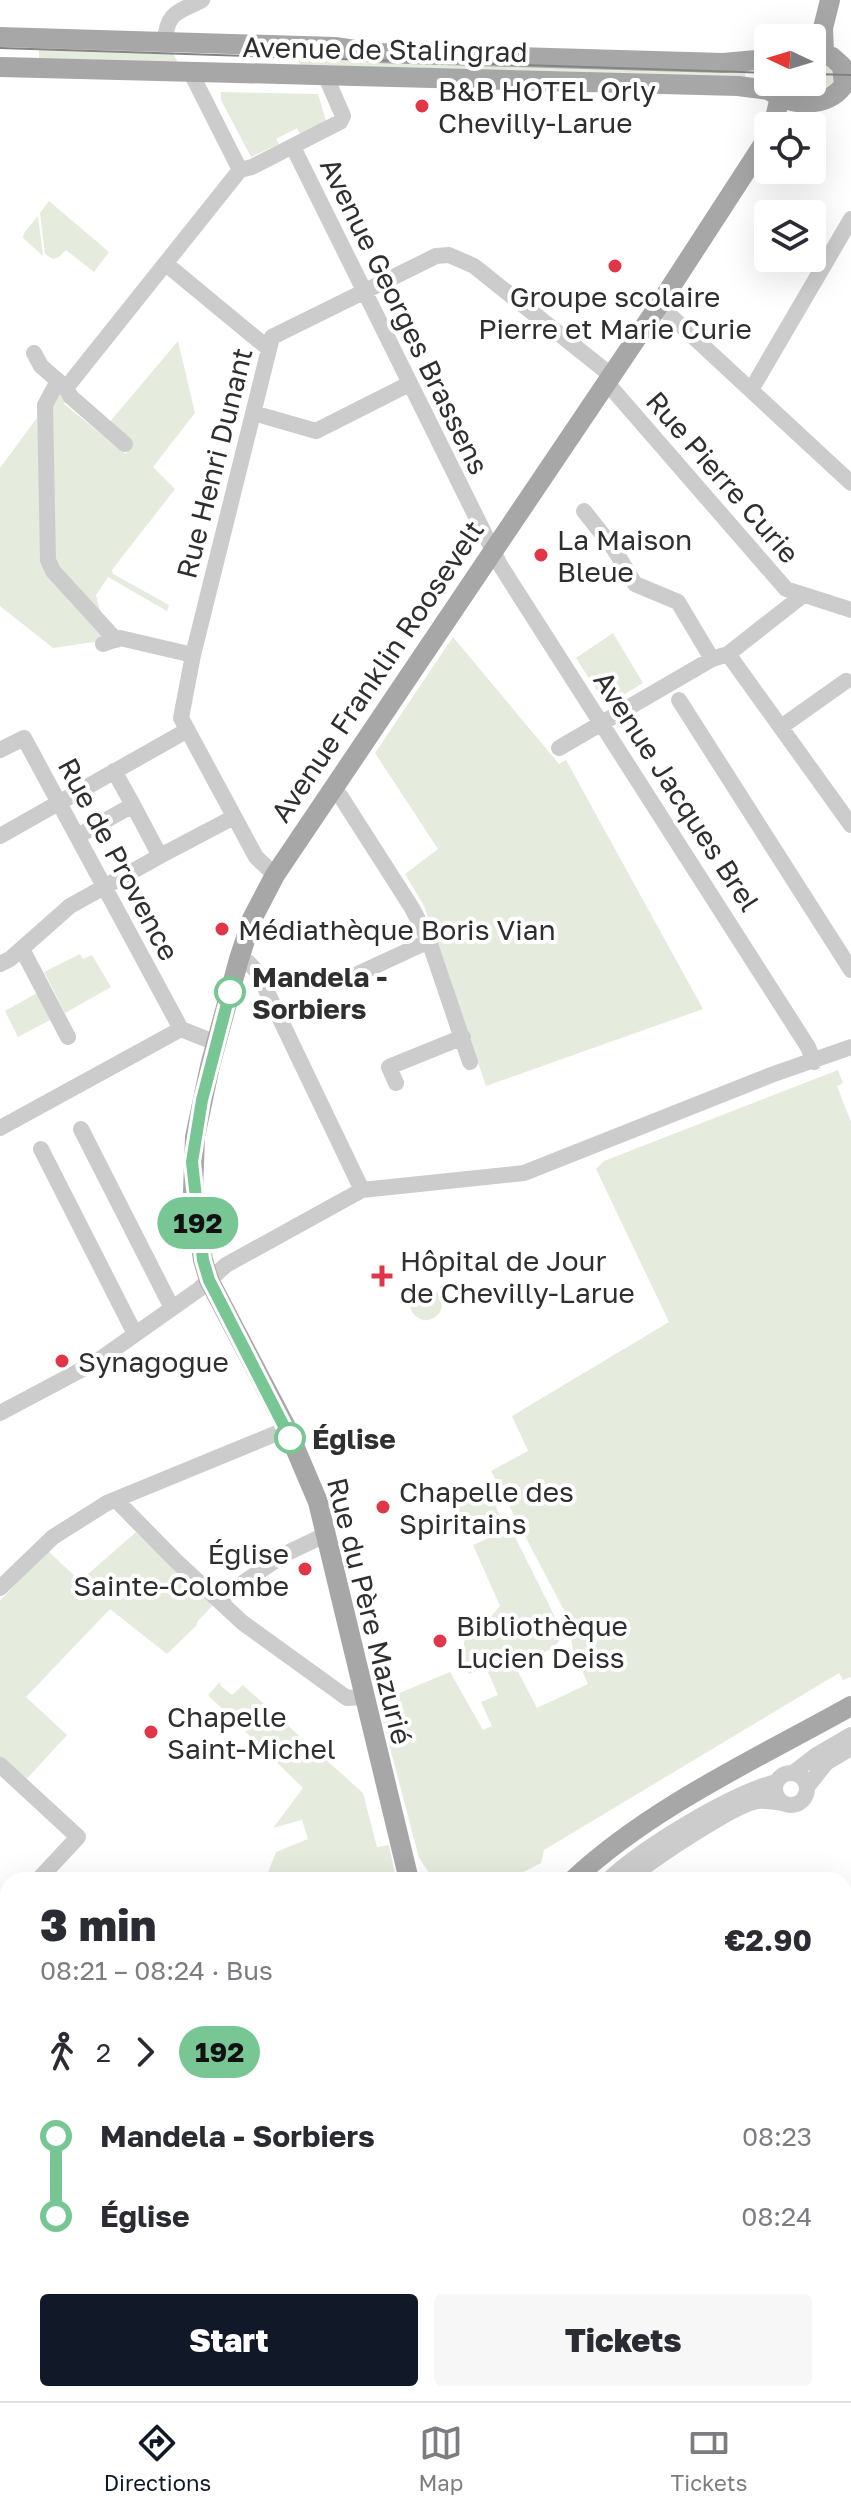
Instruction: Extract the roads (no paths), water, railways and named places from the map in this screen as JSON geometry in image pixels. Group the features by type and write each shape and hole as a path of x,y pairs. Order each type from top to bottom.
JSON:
{"main road":[{"path":"812,24 821,0"},
{"path":"794,112 801,103 843,94 840,90 845,80 844,70 831,56 823,28 830,0"},
{"path":"0,37 335,47 375,53 723,63 754,60"},
{"path":"171,41 191,73"},
{"name":"Avenue de Stalingrad","path":"0,67 326,77 389,75 738,86 754,89"},
{"name":"Avenue de Stalingrad","path":"782,96 801,103"},
{"name":"Avenue Franklin Roosevelt","path":"209,1280 201,1246 192,1162 202,1100 216,1043 252,919 275,875 754,161"},
{"name":"Rue du Père Mazurié","path":"209,1280 287,1429 318,1502 407,1872"},
{"path":"582,1872 648,1820 851,1706"}],"street":[{"path":"171,41 166,23 170,17 202,0"},
{"path":"191,73 240,170"},
{"path":"193,655 120,638 110,642 53,571 48,560 45,405 166,264 240,170 335,126 343,116 326,77"},
{"name":"Avenue Georges Brassens","path":"293,147 492,550"},
{"path":"751,390 851,219"},
{"name":"Rue Henri Dunant","path":"186,731 181,709 272,337 436,256 449,255 462,259 508,292 610,380"},
{"path":"166,264 269,349"},
{"path":"659,305 851,483"},
{"path":"34,353 41,366 62,384 71,397 125,444"},
{"name":"Rue Pierre Curie","path":"610,380 786,589 851,610"},
{"path":"253,413 316,431 409,384"},
{"path":"584,511 614,549 635,584 678,602 781,727 851,825"},
{"name":"Avenue Jacques Brel","path":"492,550 808,1047 814,1062"},
{"path":"559,748 720,656 802,596"},
{"path":"781,727 846,681"},
{"path":"679,700 851,970"},
{"path":"0,836 186,731 256,857 275,875"},
{"name":"Rue de Provence","path":"0,750 24,738 181,1029"},
{"path":"114,771 160,856"},
{"path":"333,789 412,908 429,941 470,1062"},
{"path":"78,836 133,805"},
{"path":"68,1037 11,957 70,906 234,817"},
{"path":"349,978 429,941"},
{"path":"239,959 249,963 258,973 362,1190"},
{"path":"0,1128 181,1029 216,1043"},
{"path":"396,1083 389,1067 463,1037"},
{"path":"0,1413 96,1362 226,1265 362,1190 524,1173 771,1075 851,1047"},
{"path":"81,1129 172,1308"},
{"path":"41,1149 135,1334"},
{"path":"0,1588 53,1537 116,1500 287,1429"},
{"path":"116,1500 243,1623 347,1698 364,1697"},
{"path":"218,1600 285,1554 327,1534"},
{"path":"793,1773 851,1735"},
{"path":"639,1872 750,1803 791,1805 800,1802 807,1787 826,1763 851,1748"},
{"path":"0,1765 78,1837 45,1872"},
{"path":"782,1803 774,1791 776,1782 783,1774 793,1773 802,1777 807,1787"},
{"path":"619,1872 688,1825 749,1791 776,1782"}],"tram line":[{"path":"0,48 754,73"},
{"path":"826,74 851,75"}],"place":[{"name":"B&B HOTEL Orly Chevilly-Larue","path":"422,106"},
{"name":"Groupe scolaire Pierre et Marie Curie","path":"615,266"},
{"name":"La Maison Bleue","path":"541,555"},
{"name":"Médiathèque Boris Vian","path":"222,929"},
{"name":"Mandela - Sorbiers","path":"230,992"},
{"name":"Hôpital de Jour de Chevilly-Larue","path":"382,1276"},
{"name":"Synagogue","path":"62,1361"},
{"name":"Église","path":"290,1438"},
{"name":"Chapelle des Spiritains","path":"383,1507"},
{"name":"Église Sainte-Colombe","path":"305,1569"},
{"name":"Bibliothèque Lucien Deiss","path":"440,1641"},
{"name":"Chapelle Saint-Michel","path":"151,1732"}]}
